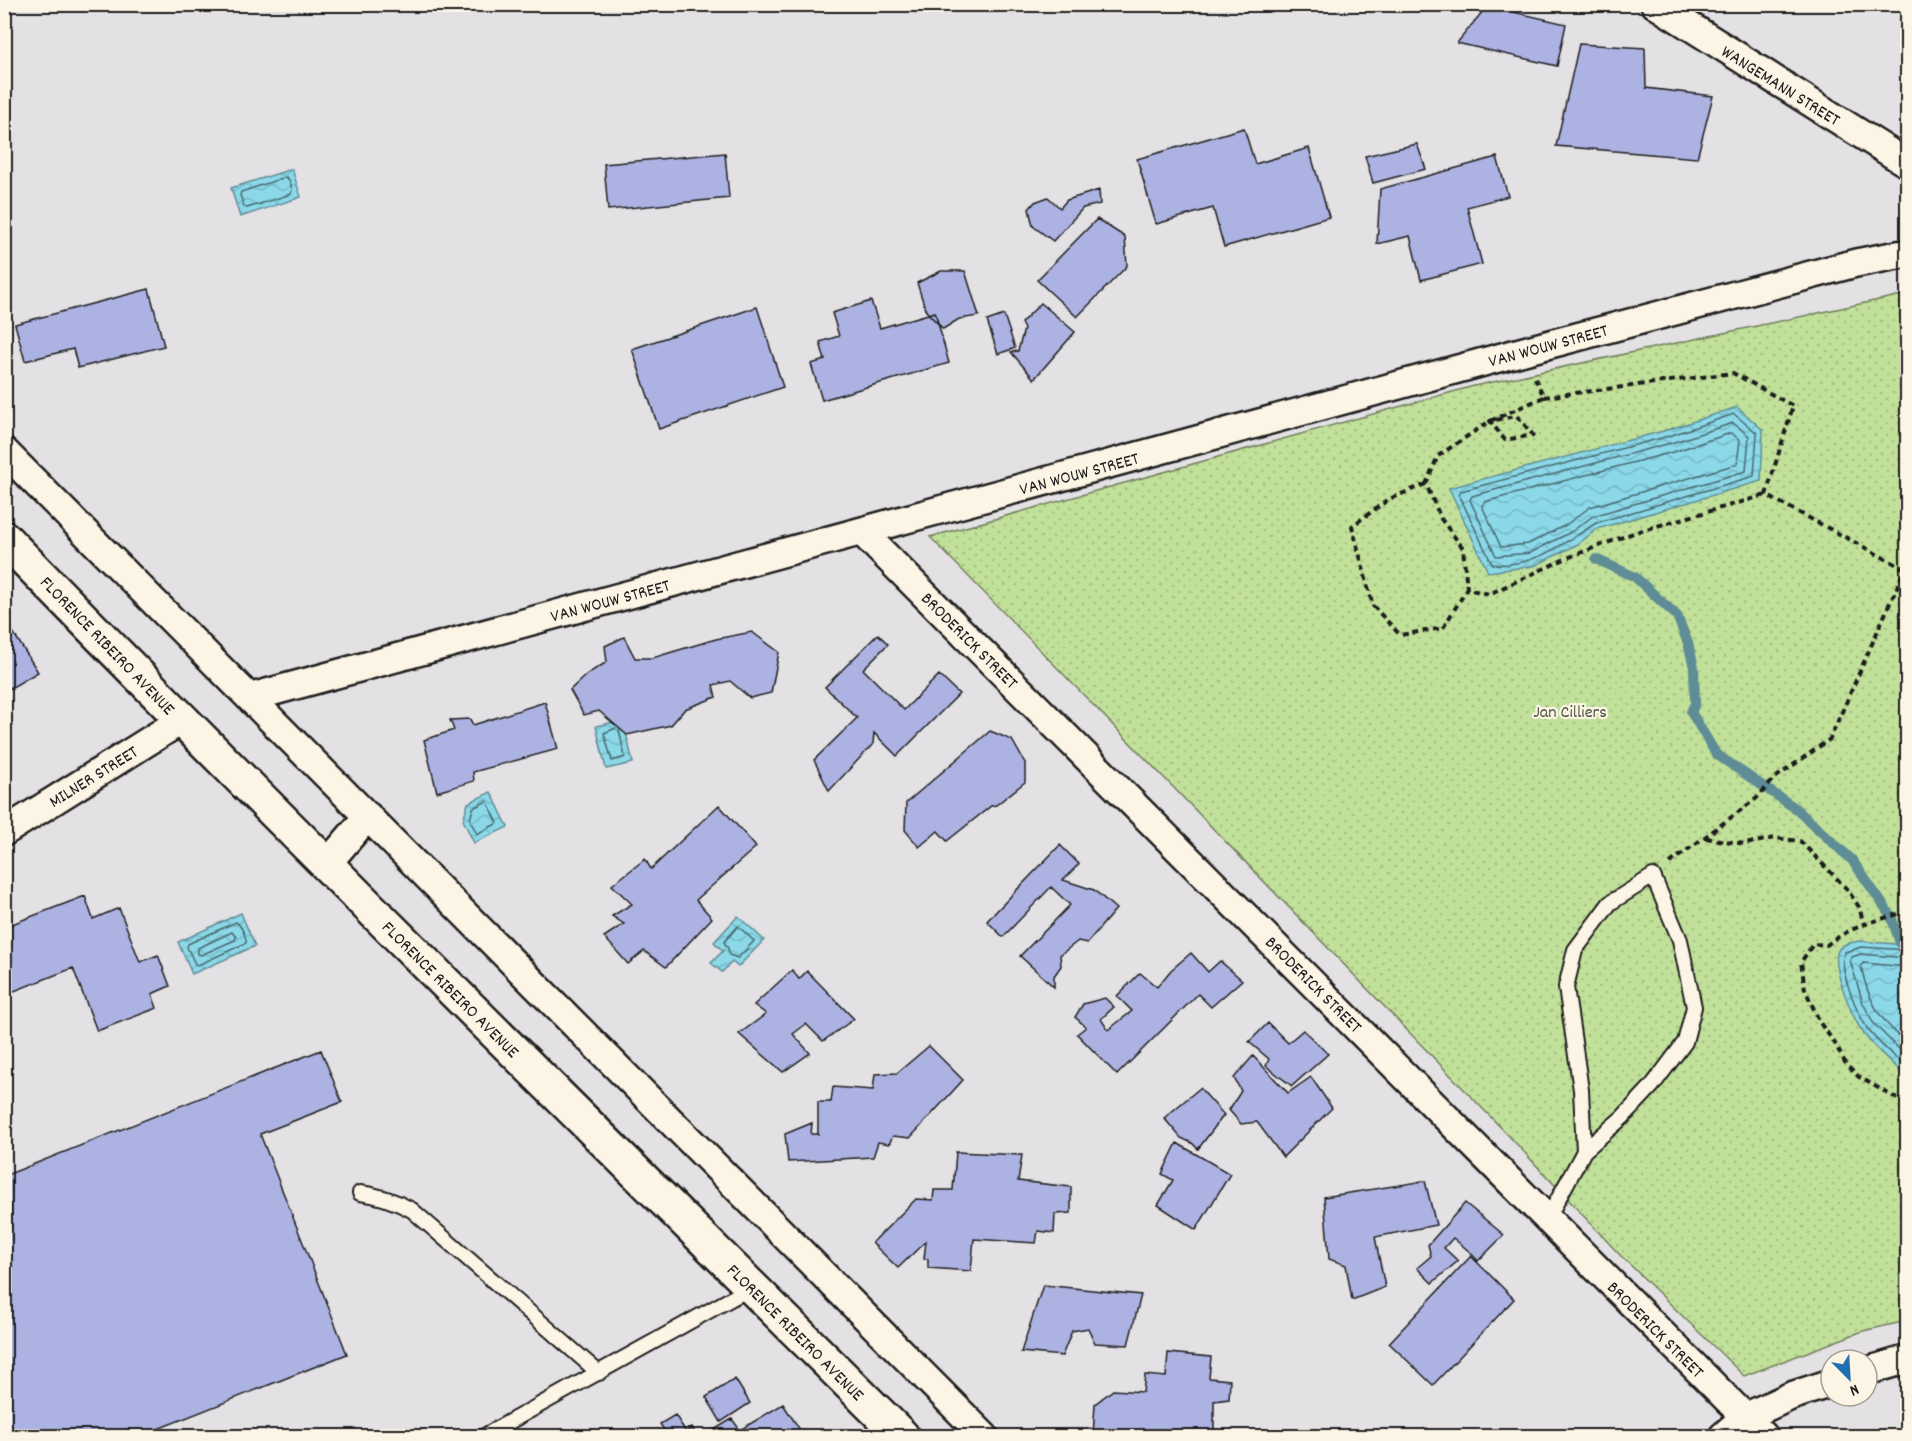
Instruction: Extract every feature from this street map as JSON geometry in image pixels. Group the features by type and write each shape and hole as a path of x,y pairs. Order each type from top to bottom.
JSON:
{"main road":[{"name":"FLORENCE RIBEIRO AVENUE","path":"4,538 326,865 902,1437"}],"street":[{"name":"WANGEMANN STREET","path":"1655,4 1908,164"},
{"name":"VAN WOUW STREET","path":"252,697 1524,351 1856,263 1908,253"},
{"path":"4,451 252,697 984,1437"},
{"name":"BRODERICK STREET","path":"862,532 1754,1427"},
{"name":"MILNER STREET","path":"4,832 182,720"},
{"path":"326,865 368,816"},
{"path":"1879,1367 1908,1359"},
{"path":"1723,1437 1754,1427 1791,1396 1819,1387"}],"lane":[{"path":"1548,1218 1584,1151 1623,1117 1652,1086 1685,1042 1694,1007 1680,940 1653,876 1610,903 1575,950 1566,987 1581,1090 1584,1151"},
{"path":"360,1193 396,1202 412,1210 599,1373"},
{"path":"484,1437 752,1287"}],"path":[{"path":"1524,351 1544,397"},
{"path":"1426,484 1441,519 1463,548 1467,589 1443,627 1400,635 1373,606 1352,526 1389,499 1426,484 1438,456 1490,421 1544,397 1733,373 1793,406 1766,495"},
{"path":"1517,416 1533,435 1505,440 1490,421 1517,416"},
{"path":"1467,589 1489,594 1567,558 1636,532 1766,495 1905,569 1830,739 1775,778 1757,798 1653,876"},
{"path":"1705,837 1745,844 1775,838 1800,841 1847,889 1859,907 1864,925"},
{"path":"1908,911 1840,934 1827,945 1813,944 1801,962 1805,989 1820,1023 1847,1066 1859,1077 1908,1105"}],"green space":[{"name":"Jan Cilliers","path":"1907,294 1907,1321 1863,1331 1744,1376 1619,1254 1509,1136 930,537 1474,386"}],"water":[{"path":"292,169 301,197 240,217 231,188"},
{"path":"1737,407 1763,430 1761,481 1597,529 1578,544 1534,566 1488,572 1449,488 1667,430"},
{"path":"623,720 633,763 606,769 596,726"},
{"path":"491,792 508,827 474,843 463,820 468,803"},
{"path":"241,913 255,946 192,974 178,942"},
{"path":"738,916 764,940 738,967 732,962 722,972 711,963 723,951 714,942"},
{"path":"1860,941 1907,945 1907,1077 1866,1037 1853,1015 1843,990 1837,966 1839,949 1846,944"}],"building":[{"path":"1487,6 1566,24 1557,66 1457,43"},
{"path":"1579,44 1645,48 1646,88 1713,96 1697,158 1556,146"},
{"path":"1244,128 1255,164 1309,148 1329,217 1224,247 1213,208 1156,224 1137,159"},
{"path":"1417,144 1426,169 1373,183 1365,156"},
{"path":"725,153 729,198 608,210 604,164"},
{"path":"1497,157 1508,196 1467,207 1482,264 1421,280 1410,236 1377,244 1380,189"},
{"path":"1099,190 1100,204 1083,208 1053,241 1033,226 1029,209 1035,202 1048,197 1060,208 1067,200"},
{"path":"1097,219 1125,237 1127,266 1077,317 1037,280"},
{"path":"941,271 965,271 979,316 959,319 943,329 926,311 917,283"},
{"path":"149,289 164,346 78,368 73,349 25,361 15,324"},
{"path":"871,301 880,328 935,312 949,363 822,400 811,364 825,360 820,342 839,336 832,313"},
{"path":"1041,303 1075,332 1034,379 1011,352 1018,351 1024,329 1021,323"},
{"path":"757,307 783,387 659,429 632,349"},
{"path":"1004,315 1015,348 998,354 987,321"},
{"path":"11,629 38,672 4,692 4,633"},
{"path":"752,632 779,652 771,693 750,698 730,681 713,685 716,697 685,709 671,725 627,735 599,711 584,715 570,690 587,674 607,662 605,646 624,637 635,658 652,658 716,639"},
{"path":"878,634 888,644 863,669 904,710 939,675 959,694 897,756 874,733 873,744 829,791 814,760 857,718 825,687"},
{"path":"545,702 558,749 473,772 474,781 437,792 424,740 454,730 450,720 470,719 473,725"},
{"path":"990,731 1012,740 1025,763 1025,782 947,841 938,831 919,847 905,830 906,803"},
{"path":"719,805 756,847 696,900 712,918 666,967 644,951 628,964 604,937 624,924 612,916 632,904 612,885 645,859 651,869"},
{"path":"1060,845 1079,864 1063,880 1094,890 1116,909 1087,943 1078,941 1060,955 1061,966 1054,976 1054,987 1020,956 1070,905 1051,887 1003,937 987,921"},
{"path":"85,896 93,919 119,908 140,962 158,955 170,986 152,994 157,1008 97,1031 73,968 4,995 4,927"},
{"path":"1191,953 1208,972 1220,961 1242,980 1211,1007 1198,994 1117,1075 1077,1034 1086,1027 1075,1017 1083,1004 1105,998 1114,1007 1101,1019 1108,1030 1132,1011 1117,996 1140,973 1157,987 1171,970"},
{"path":"792,970 799,979 807,971 854,1019 823,1041 806,1024 793,1034 810,1053 783,1072 739,1034 766,1014 754,1005"},
{"path":"1268,1023 1288,1043 1303,1030 1328,1054 1292,1086 1266,1066 1269,1059 1249,1042"},
{"path":"929,1046 963,1080 910,1138 893,1136 889,1144 878,1142 873,1157 788,1162 785,1134 812,1123 811,1134 818,1134 818,1102 831,1102 833,1087 873,1090 875,1074 897,1073"},
{"path":"321,1050 342,1102 260,1134 347,1354 140,1436 4,1436 4,1176"},
{"path":"1253,1056 1288,1093 1311,1077 1332,1108 1283,1157 1257,1122 1241,1124 1229,1110 1241,1091 1234,1078"},
{"path":"1200,1088 1224,1115 1198,1149 1181,1138 1164,1118"},
{"path":"1177,1143 1230,1174 1196,1230 1158,1205 1173,1180 1162,1174"},
{"path":"956,1152 1022,1155 1018,1181 1071,1187 1071,1213 1055,1214 1054,1233 1038,1231 1036,1243 974,1239 971,1271 928,1268 928,1259 924,1259 926,1241 898,1268 872,1243 916,1199 933,1200 934,1190 953,1190"},
{"path":"1425,1181 1436,1225 1375,1237 1385,1287 1352,1300 1346,1265 1329,1259 1324,1197"},
{"path":"1465,1203 1504,1235 1478,1261 1453,1238 1444,1248 1458,1261 1432,1283 1417,1268 1431,1256 1428,1245"},
{"path":"1471,1256 1514,1299 1433,1385 1389,1343"},
{"path":"1043,1285 1141,1295 1128,1345 1095,1343 1088,1328 1072,1331 1062,1356 1021,1352"},
{"path":"1168,1353 1211,1357 1209,1378 1230,1380 1229,1399 1214,1401 1214,1436 1093,1436 1095,1404 1113,1390 1143,1392 1145,1375 1166,1377"},
{"path":"735,1379 750,1403 721,1422 706,1397"},
{"path":"783,1404 804,1436 704,1436 732,1419 740,1430"},
{"path":"675,1415 686,1432 692,1428 697,1436 668,1436 660,1424"}],"waterway":[{"path":"1596,559 1635,577 1677,616 1688,643 1694,667 1695,704 1691,712 1716,754 1795,808 1852,860 1891,916 1900,943"}]}
